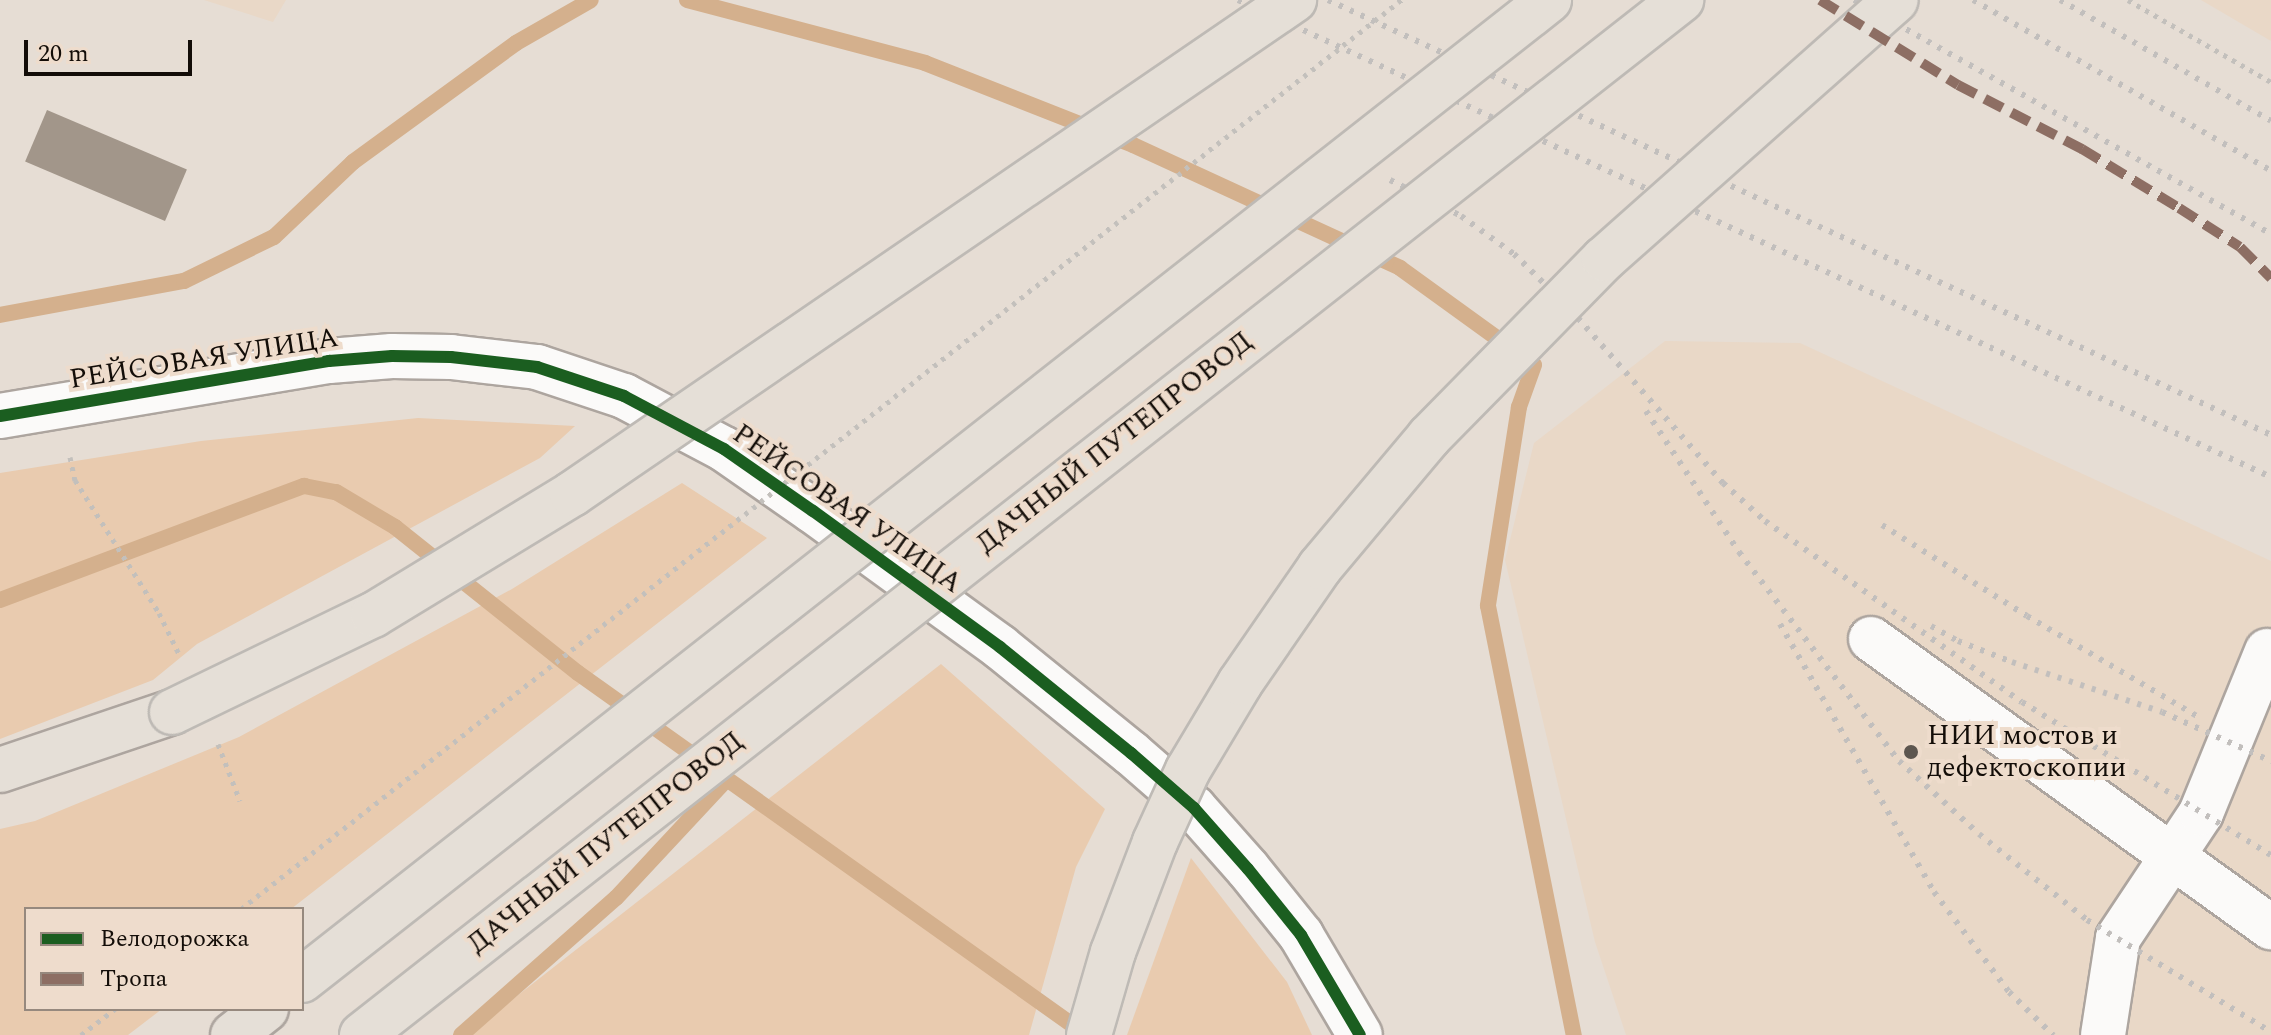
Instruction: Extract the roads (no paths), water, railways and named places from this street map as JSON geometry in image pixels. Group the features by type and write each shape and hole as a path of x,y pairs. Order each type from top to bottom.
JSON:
{"main road":[{"path":"0,770 172,712 373,615 572,494 1294,0"},
{"path":"304,978 1549,0"},
{"name":"ДАЧНЫЙ ПУТЕПРОВОД","path":"362,1035 1681,0"},
{"path":"1089,1035 1113,952 1155,842 1188,770 1240,683 1320,567 1429,437 1604,259 1896,0"},
{"path":"233,1035 263,1011"}],"street":[{"name":"РЕЙСОВАЯ УЛИЦА","path":"0,416 329,361 392,356 451,357 537,367 624,396 724,449 813,511 1000,647 1142,762 1194,808 1301,935 1360,1035"},
{"path":"1871,639 2271,927"},
{"path":"2103,1035 2118,938 2201,813 2267,651"}],"waterway":[{"path":"0,315 184,281 274,237 353,162 516,43 591,0"},
{"path":"687,0 925,63 1133,145 1400,268 1534,365 1519,407 1488,606 1574,1035"},
{"path":"0,600 304,486 336,492 395,527 578,673 1085,1034"},
{"path":"461,1035 616,898 727,779"}],"railway":[{"path":"1238,0 2271,477"},
{"path":"1328,0 2271,435"},
{"path":"1854,0 2271,234"},
{"path":"1973,0 2271,171"},
{"path":"2060,0 2271,121"},
{"path":"1390,180 1461,216 1514,254 1570,309 1723,483 1765,521 2022,702 2271,855"},
{"path":"1646,411 1739,552 1899,761 1979,834 2087,920 2271,1032"},
{"path":"1882,525 2027,616 2202,719"},
{"path":"1780,624 1934,892 2009,992 2053,1035"},
{"path":"1931,626 1958,641 2012,662 2162,712 2271,761"}],"place":[{"name":"НИИ мостов и дефектоскопии","path":"1911,752"}]}
